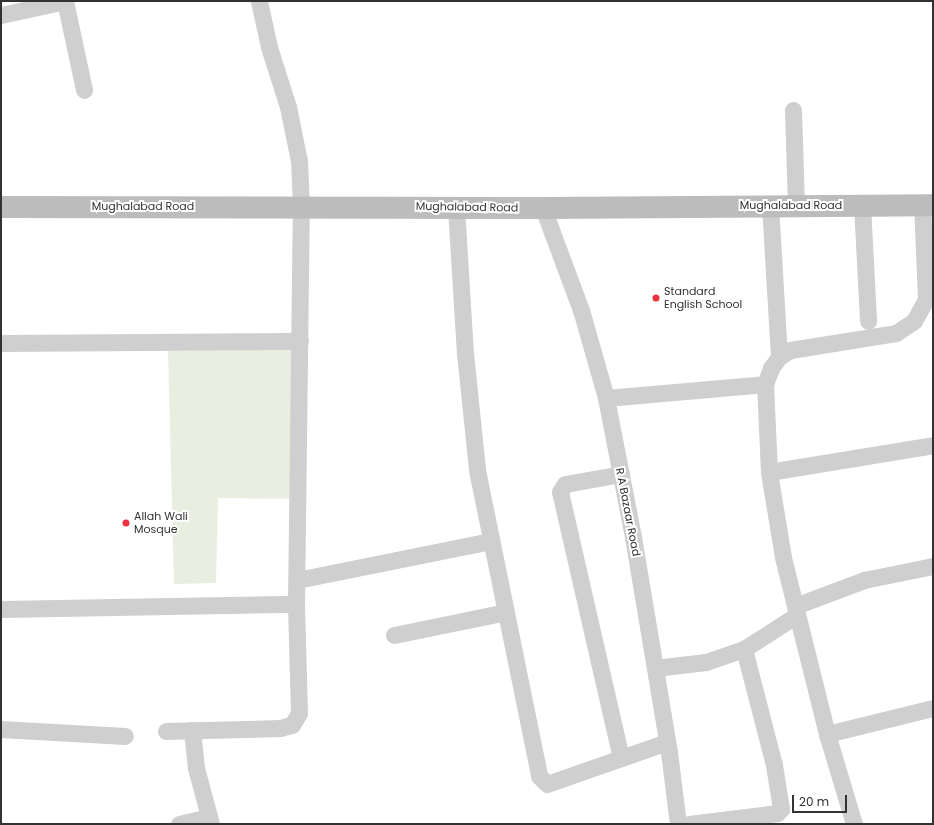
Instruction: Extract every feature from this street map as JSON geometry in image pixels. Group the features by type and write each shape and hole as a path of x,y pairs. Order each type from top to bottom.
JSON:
{"street":[{"path":"1,15 65,1 84,90"},
{"path":"166,731 292,725 299,713 296,604 301,206 298,162 288,107 269,47 259,1"},
{"path":"793,110 796,204"},
{"name":"Mughalabad Road","path":"1,207 301,206 543,208 796,204 927,205"},
{"path":"770,205 779,357"},
{"path":"862,205 868,321"},
{"path":"927,205 926,299 933,316"},
{"path":"456,207 471,417 477,470 490,541 539,776 542,782 547,784 667,742"},
{"name":"R A Bazaar Road","path":"543,208 581,310 606,398 655,668 678,824"},
{"path":"854,824 827,734 783,558 770,472 766,384 771,368 779,357 790,350 896,333 914,321 926,299"},
{"path":"1,343 300,341"},
{"path":"606,398 766,384"},
{"path":"770,472 933,445"},
{"path":"621,474 565,484 560,492 621,758"},
{"path":"297,580 490,541"},
{"path":"655,668 706,662 744,649 796,611 864,580 933,566"},
{"path":"1,609 296,604"},
{"path":"394,635 506,612"},
{"path":"689,824 771,819 781,809 782,804 744,649"},
{"path":"827,734 933,708"},
{"path":"1,729 125,736"},
{"path":"179,824 210,820 196,768 192,730"}],"green space":[{"path":"296,348 296,499 218,498 216,583 174,584 168,351"}],"place":[{"name":"Standard English School","path":"656,298"},
{"name":"Allah Wali Mosque","path":"126,523"}]}
